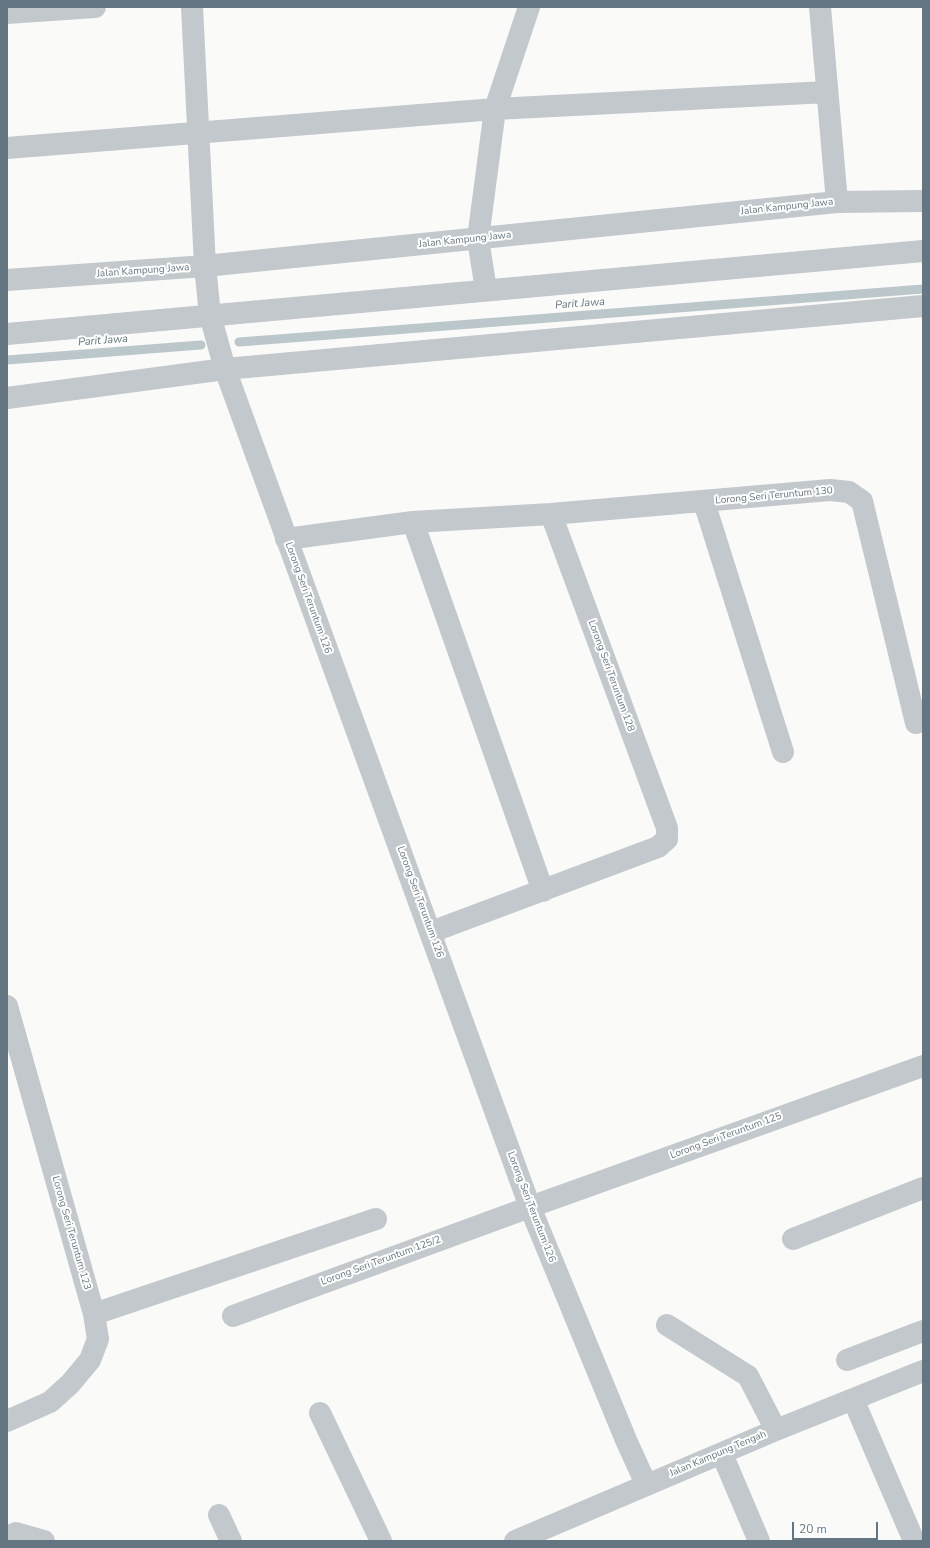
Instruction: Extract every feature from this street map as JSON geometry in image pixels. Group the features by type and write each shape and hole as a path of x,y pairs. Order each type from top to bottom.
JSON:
{"street":[{"path":"7,14 95,7"},
{"name":"Lorong Seri Teruntum 126","path":"192,7 205,266 212,321 224,365 286,539 530,1206 626,1440 646,1484"},
{"path":"486,290 478,239 495,109 529,7"},
{"path":"820,7 837,202"},
{"path":"7,148 199,131 495,109 827,92"},
{"name":"Jalan Kampung Jawa","path":"7,280 205,266 837,202 923,201"},
{"path":"7,334 212,321 486,290 923,251"},
{"path":"7,398 224,365 923,306"},
{"name":"Lorong Seri Teruntum 130","path":"286,539 413,522 551,514 830,490 850,492 862,501 916,723"},
{"path":"704,502 783,752"},
{"name":"Lorong Seri Teruntum 128","path":"543,891 658,847 667,839 667,828 551,514"},
{"path":"413,522 543,891 430,932"},
{"name":"Lorong Seri Teruntum 123","path":"7,1006 94,1314 98,1339 90,1360 70,1384 50,1402 7,1421"},
{"name":"Lorong Seri Teruntum 125","path":"530,1206 923,1066"},
{"path":"793,1239 923,1188"},
{"name":"Lorong Seri Teruntum 125/2","path":"233,1316 530,1206"},
{"path":"94,1314 376,1219"},
{"path":"667,1325 748,1376 776,1430"},
{"path":"847,1360 923,1330"},
{"name":"Jalan Kampung Tengah","path":"515,1541 646,1484 923,1371"},
{"path":"854,1399 915,1527"},
{"path":"320,1414 381,1541"},
{"path":"722,1454 759,1541"},
{"path":"219,1515 230,1541"},
{"path":"7,1537 16,1533 44,1541"}],"waterway":[{"name":"Parit Jawa","path":"239,342 923,289"},
{"name":"Parit Jawa","path":"7,360 201,345"}]}
